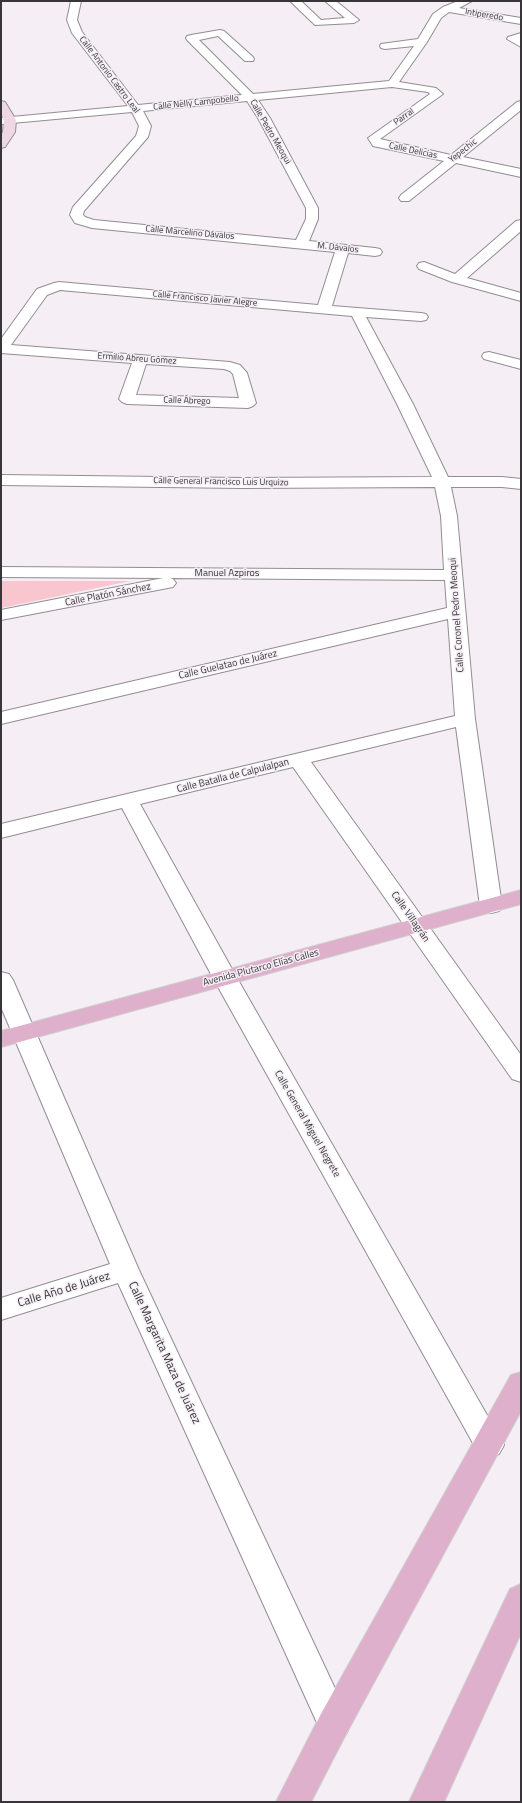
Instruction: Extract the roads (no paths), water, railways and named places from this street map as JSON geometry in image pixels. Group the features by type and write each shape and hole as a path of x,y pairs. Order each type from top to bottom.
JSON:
{"main road":[{"name":"Avenida Plutarco Elías Calles","path":"12,1036 521,897"},
{"path":"293,1802 334,1723 521,1384"},
{"path":"426,1802 521,1599"}],"street":[{"name":"Calle Antonio Castro Leal","path":"76,1 72,20 77,33 136,109 145,126 142,137 78,210 76,216 80,220"},
{"path":"295,1 319,23 354,20 330,1"},
{"path":"392,84 422,42 437,16 447,9 467,1"},
{"name":"Intiperedo","path":"447,9 521,21"},
{"name":"Calle Pedro Meoqui","path":"215,62 249,59 220,33 193,37 192,39 250,98 264,118 312,208 312,219 301,244"},
{"path":"521,36 512,39 521,44"},
{"path":"385,46 422,42"},
{"name":"Calle Nelly Campobello","path":"6,121 392,84 425,88 436,92"},
{"name":"Parral","path":"377,143 374,138 436,96 436,92"},
{"path":"1,104 9,132 1,144"},
{"name":"Yepechic","path":"404,198 521,104"},
{"name":"Calle Delicias","path":"377,143 521,173"},
{"name":"Calle Marcelino Dávalos","path":"80,220 92,224 301,244"},
{"path":"457,279 521,224"},
{"name":"M. Dávalos","path":"301,244 375,252"},
{"path":"324,310 343,249"},
{"path":"424,266 457,279 521,297"},
{"name":"Calle Francisco Javier Alegre","path":"1,349 42,292 53,287 66,286 357,313 421,317"},
{"name":"Calle Coronel Pedro Meoqui","path":"357,313 405,404 442,482 448,516 454,575 455,612 465,719 491,906"},
{"name":"Ermilio Abreu Gómez","path":"1,349 230,366 238,370 240,373 248,403"},
{"path":"489,356 521,365"},
{"name":"Calle Ábrego","path":"140,360 127,399 248,403"},
{"name":"Calle General Francisco Luis Urquizo","path":"1,480 242,483 502,482 521,484"},
{"name":"Manuel Azpiros","path":"1,572 454,575"},
{"name":"Calle Platón Sánchez","path":"1,615 214,574"},
{"name":"Calle Guelatao de Juárez","path":"1,718 455,612"},
{"name":"Calle Batalla de Calpulalpan","path":"1,831 128,802 465,719"},
{"name":"Calle Villagrán","path":"299,760 521,1073"},
{"name":"Calle General Miguel Negrete","path":"128,802 225,978 489,1444"},
{"name":"Calle Margarita Maza de Juárez","path":"1,980 12,1036 126,1270 334,1723"},
{"name":"Calle Año de Juárez","path":"1,1309 126,1270"}]}
